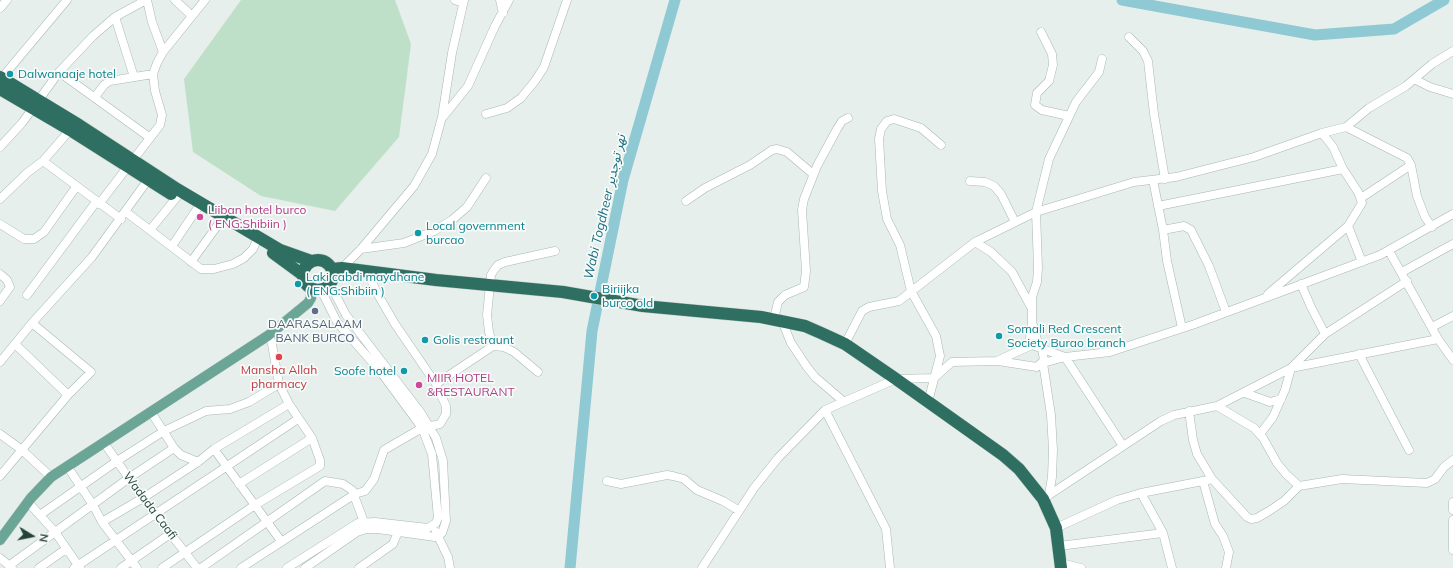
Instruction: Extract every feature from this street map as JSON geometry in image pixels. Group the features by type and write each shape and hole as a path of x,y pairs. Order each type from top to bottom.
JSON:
{"highway":[{"path":"1,81 151,176 280,250 312,261 321,260 337,268 563,292 643,306 778,320 806,326 845,344 1003,455 1019,469 1046,497 1060,546 1061,566"},
{"path":"36,104 70,130 130,163"},
{"path":"151,176 177,197 256,242 293,266 303,275 304,280 321,287 333,280 337,268"},
{"path":"303,275 307,265 312,261"}],"main road":[{"path":"0,540 28,502 51,477 269,335 308,303 321,287"}],"street":[{"path":"0,8 7,0"},
{"path":"1,81 67,0"},
{"path":"0,147 36,104 59,72 93,36 115,17 147,0 152,22 163,52"},
{"path":"175,0 192,16"},
{"path":"27,295 149,137 160,125 162,115 155,91 153,74 163,52 205,0"},
{"path":"500,0 503,12"},
{"path":"442,117 468,86 509,0"},
{"path":"486,114 507,108 521,98 535,81 544,67 567,0"},
{"path":"337,268 361,249 414,186 432,154 442,117 461,1"},
{"path":"115,17 134,77"},
{"path":"1042,32 1052,54 1053,65 1049,81 1037,93 1035,105 1042,110 1069,116"},
{"path":"1129,37 1143,51 1148,61 1154,114 1165,179"},
{"path":"845,344 862,311 869,307 899,301 975,242 1015,222 1036,212 1118,186 1165,179 1254,157 1322,133 1346,127 1369,108 1416,80 1432,64 1453,51"},
{"path":"1026,365 1023,359 1032,322 1032,297 1037,282 1038,268 1036,212 1051,151 1084,90 1099,72 1102,58"},
{"path":"59,72 149,137"},
{"path":"95,97 104,85 110,82 153,74"},
{"path":"1416,80 1430,87 1453,94"},
{"path":"843,401 815,377 791,343 778,320 778,302 785,296 804,287 806,282 802,210 813,174 839,125 848,118"},
{"path":"928,402 940,356 936,336 911,291 900,245 886,219 882,191 879,139 881,129 887,121 894,119 921,128 941,145"},
{"path":"1346,127 1400,153 1407,158 1411,165 1417,196 1425,217 1432,227"},
{"path":"0,199 26,173 43,161 70,130"},
{"path":"1264,298 1348,226 1362,203 1361,198 1343,169 1333,148 1322,133"},
{"path":"686,201 705,188 750,165 772,150 777,149 787,152 813,174"},
{"path":"43,161 98,203 150,230 201,269 207,270 226,267 244,258 253,249 256,242"},
{"path":"1361,198 1411,165"},
{"path":"1158,206 1343,169"},
{"path":"0,362 32,323 92,258 151,176"},
{"path":"361,249 404,243 434,230 452,220 467,207 486,178"},
{"path":"1153,180 1163,230 1167,261 1182,328"},
{"path":"970,181 985,182 994,186 1001,194 1015,222"},
{"path":"0,224 24,239 29,241 34,239 44,232 76,187"},
{"path":"150,230 177,197"},
{"path":"172,246 197,209"},
{"path":"702,568 738,510 778,458 825,410 843,401 896,379 934,378 952,362 998,361 1037,367 1043,363 1065,357 1110,352 1182,328 1362,262 1389,251 1453,214"},
{"path":"191,262 220,222"},
{"path":"1163,230 1184,226 1191,230 1209,266 1226,312"},
{"path":"1348,226 1362,262"},
{"path":"975,242 991,252 1012,272 1032,310"},
{"path":"1402,272 1453,244"},
{"path":"493,346 489,332 487,315 491,275 498,265 555,251"},
{"path":"1389,251 1438,339 1453,360"},
{"path":"241,568 355,494 365,491 374,479 384,450 426,428 440,424 446,414 446,406 436,384 395,324 377,293 367,271"},
{"path":"0,274 7,280 10,287 0,301"},
{"path":"1046,497 1161,420 1189,411 1217,406 1245,393 1291,368 1325,334 1407,281"},
{"path":"1301,284 1310,307 1325,334"},
{"path":"290,567 358,523 364,522 399,528 427,537 439,536 444,529 446,521 444,468 440,448 346,315 321,287"},
{"path":"321,287 337,322 383,369"},
{"path":"337,322 346,315"},
{"path":"1432,327 1453,316"},
{"path":"1032,322 1045,356 1043,363 1051,415 1053,450 1052,477 1046,497"},
{"path":"0,476 68,395 91,372 32,323"},
{"path":"162,568 255,506 320,466 320,460 312,438 298,419 279,384 269,335"},
{"path":"1291,368 1438,339"},
{"path":"15,344 68,395"},
{"path":"436,384 493,346 504,347 514,352 538,372"},
{"path":"998,361 1027,347 1041,348 1065,357 1123,446"},
{"path":"1359,354 1409,450"},
{"path":"1260,434 1273,417 1281,399 1291,368"},
{"path":"40,515 117,461 164,431 206,411 230,409 249,402 279,384"},
{"path":"1245,393 1270,402 1281,399"},
{"path":"102,522 143,498 198,462 214,449 289,404"},
{"path":"1217,406 1248,424 1260,434 1277,463 1299,486"},
{"path":"825,410 886,529 890,568"},
{"path":"1189,411 1194,447 1207,480 1216,524 1223,536 1229,552 1226,568"},
{"path":"151,412 174,448 181,455 198,462"},
{"path":"28,502 55,532 77,567 298,419"},
{"path":"426,428 432,454 438,518 432,527"},
{"path":"0,434 22,450 51,477"},
{"path":"239,484 312,438"},
{"name":"Wadada Caafi","path":"104,443 128,478 197,568"},
{"path":"0,558 11,567 55,532 128,478 174,448"},
{"path":"214,449 281,541"},
{"path":"1207,480 1251,519 1257,518 1269,511 1299,486 1342,479 1427,483 1435,479 1444,467 1453,460"},
{"path":"67,466 93,504 102,522 137,568"},
{"path":"607,481 621,484 667,475 679,477 697,490 722,500 738,510"},
{"path":"1056,528 1116,500 1140,493 1207,480"},
{"path":"201,568 325,481 343,484 355,494 364,522"},
{"path":"1140,493 1163,533 1172,568"},
{"path":"1453,502 1453,510"},
{"path":"1453,520 1453,550"},
{"path":"305,568 357,532 367,529 432,527"},
{"path":"432,527 439,536 448,557 450,568"},
{"path":"359,568 392,544 399,528"},
{"path":"1060,546 1163,533"},
{"path":"122,568 170,534"},
{"path":"39,568 66,549"},
{"path":"1061,566 1081,568"}],"green space":[{"path":"241,0 395,0 411,44 399,137 335,211 261,196 193,152 184,79"}],"waterway":[{"name":"Wabi Togdheer نهر توجدير","path":"570,568 592,331 623,180 675,0"},
{"name":"Wabi Togdheer نهر توجدير","path":"1122,0 1315,35 1394,29 1444,0"}],"place":[{"name":"Dalwanaaje hotel","path":"10,74"},
{"name":"Liiban hotel burco ( ENG:Shibiin )","path":"200,217"},
{"name":"Local government burcao","path":"418,233"},
{"name":"Laki cabdi maydhane ( ENG:Shibiin )","path":"298,284"},
{"name":"Biriijka burco old","path":"594,296"},
{"name":"DAARASALAAM BANK BURCO","path":"315,311"},
{"name":"Somali Red Crescent Society Burao branch","path":"999,336"},
{"name":"Golis restraunt","path":"425,340"},
{"name":"Mansha Allah pharmacy","path":"279,357"},
{"name":"Soofe hotel","path":"404,371"},
{"name":"MIIR HOTEL &RESTAURANT","path":"419,385"}]}
